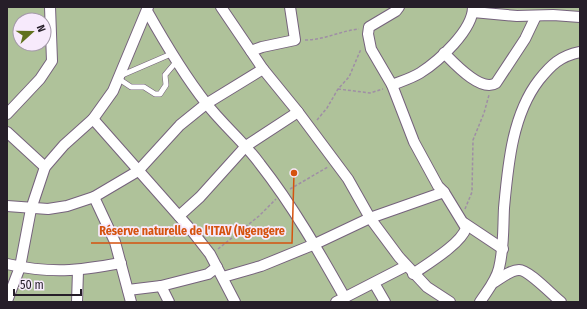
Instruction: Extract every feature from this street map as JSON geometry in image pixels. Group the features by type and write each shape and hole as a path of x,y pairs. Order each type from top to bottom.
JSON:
{"street":[{"path":"7,114 40,78 52,61 50,7"},
{"path":"221,7 263,69 309,126 348,179 370,218 410,270 427,287 450,302"},
{"path":"251,51 262,46 295,40 290,7"},
{"path":"148,9 174,58 206,104 246,146 282,194 315,244 341,300 374,283 410,270 441,254 461,236 466,228 444,192 438,186 414,142 392,85 371,49 368,34 369,27 396,11 399,7"},
{"path":"7,301 20,267 31,209 45,167 64,145 93,119 113,91 148,9"},
{"path":"392,85 421,72 444,53 463,31 473,9 517,16 580,17"},
{"path":"444,53 459,68 471,77 486,86 492,85 496,82 521,46 536,16"},
{"path":"480,302 498,273 503,249 504,208 510,156 518,123 531,90 549,67 558,59 580,52"},
{"path":"7,206 31,209 48,209 67,206 94,197 138,170 180,125 206,104 263,69"},
{"path":"179,216 200,197 246,146 298,112"},
{"path":"93,119 179,216 210,254 235,302"},
{"path":"7,132 45,167"},
{"path":"223,277 261,266 315,244 370,218 444,192"},
{"path":"94,197 107,223 121,263 131,302"},
{"path":"462,220 503,249"},
{"path":"7,264 59,272 78,271 121,263"},
{"path":"128,290 161,286 208,274 217,267"},
{"path":"492,284 510,273 519,270 527,273 561,302"},
{"path":"77,302 78,271"},
{"path":"374,283 385,302"},
{"path":"161,286 169,302"}],"lane":[{"path":"119,77 174,58"},
{"path":"119,77 131,87 144,87 155,94 160,94 166,85 165,75 174,58"}],"path":[{"path":"295,40 324,38 343,31 369,27"},
{"path":"309,126 327,108 338,89 349,77 362,49"},
{"path":"338,89 370,93 392,85"},
{"path":"462,220 472,192 473,140 484,113 492,85"},
{"path":"210,254 233,238 282,194 336,163"}],"green space":[{"path":"7,7 580,7 580,302 7,302"}],"place":[{"name":"Réserve naturelle de l'ITAV (Ngengere","path":"294,173"}]}
